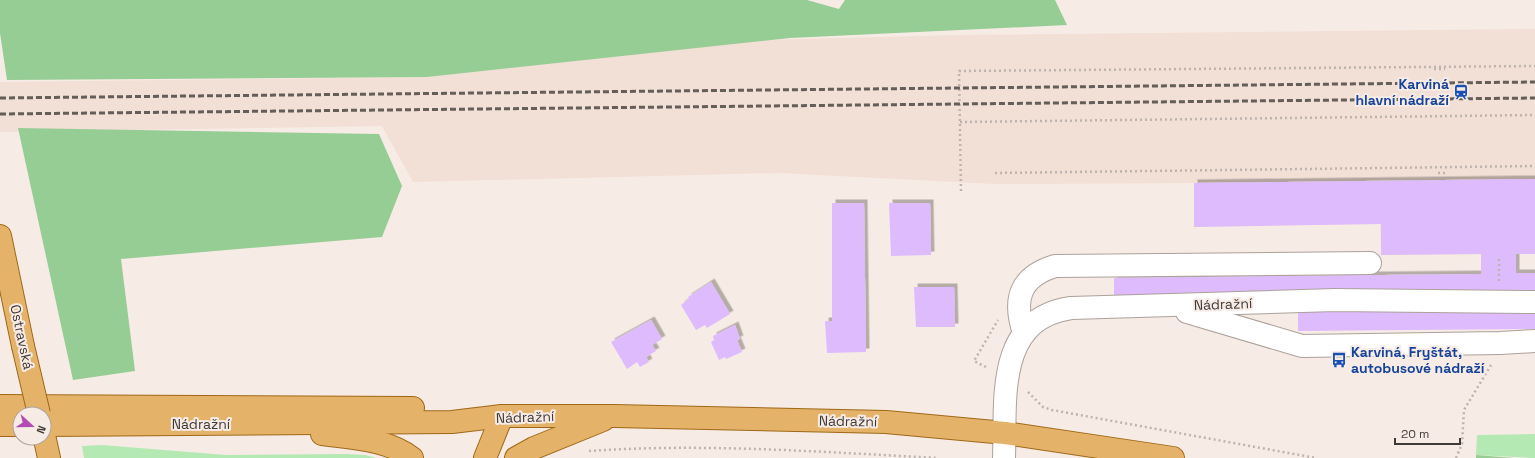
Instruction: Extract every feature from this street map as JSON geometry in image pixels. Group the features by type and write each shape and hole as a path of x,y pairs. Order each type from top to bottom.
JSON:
{"main road":[{"name":"Ostravská","path":"0,236 37,406"},
{"path":"0,406 452,408 502,416 485,458"},
{"name":"Nádražní","path":"52,425 452,422 502,416 614,416 886,422 1005,433 1173,458"},
{"path":"516,458 534,448 614,416"},
{"path":"261,424 379,443 394,448 412,458"},
{"path":"0,425 12,425"},
{"path":"46,446 49,458"}],"street":[{"path":"1024,333 1018,305 1021,290 1034,275 1044,269 1055,266 1370,264"},
{"name":"Nádražní","path":"1005,433 1007,373 1012,353 1019,339 1024,333 1040,318 1056,310 1071,308 1335,300 1535,302"},
{"path":"1169,306 1302,346 1500,343 1535,341"},
{"path":"1004,458 1005,433"}],"path":[{"path":"961,190 959,71 1535,66"},
{"path":"1434,69 1445,69"},
{"path":"960,122 1535,115"},
{"path":"1433,117 1442,117"},
{"path":"995,173 1535,166"},
{"path":"1438,173 1448,173"},
{"path":"991,370 974,361 999,318"},
{"path":"1026,388 1035,401 1043,407 1052,410 1316,458"},
{"path":"1456,458 1462,444 1464,410"},
{"path":"585,451 657,448 784,451 938,458"}],"shaded area":[{"path":"1535,29 1535,254 1381,255 1380,224 1194,227 1194,183 996,184 778,173 413,182 382,126 0,132 0,82 427,77 721,41 958,35"}],"green space":[{"path":"0,0 807,0 839,9 845,0 1055,0 1067,25 790,38 427,77 7,80 0,33"},
{"path":"18,128 379,134 402,186 382,237 121,259 135,371 73,380"},
{"path":"1535,434 1535,458 1476,455 1477,435"},
{"path":"102,445 226,455 347,454 365,455 377,458 84,458 82,446"},
{"path":"1476,455 1515,458 1476,458"}],"building":[{"path":"1535,179 1535,254 1516,254 1516,273 1535,273 1535,329 1298,331 1298,312 1481,310 1114,298 1114,278 1481,274 1481,254 1381,255 1381,224 1194,227 1194,183"},
{"path":"832,203 864,203 866,352 827,353 825,321 832,321"},
{"path":"889,203 930,203 931,255 891,256"},
{"path":"711,282 730,314 707,328 705,325 696,330 681,305 689,299 688,297"},
{"path":"914,287 954,287 955,327 916,327"},
{"path":"651,320 662,339 652,345 656,351 646,357 649,362 640,367 637,362 627,369 611,342"},
{"path":"735,325 740,339 737,340 742,352 726,359 725,357 719,360 711,342 714,340 713,336"}],"railway":[{"path":"0,98 1535,82"},
{"path":"0,114 1535,98"}],"place":[{"name":"Karviná hlavní nádraží","path":"1461,92"},
{"name":"Karviná, Fryštát, autobusové nádraží","path":"1339,360"}]}
